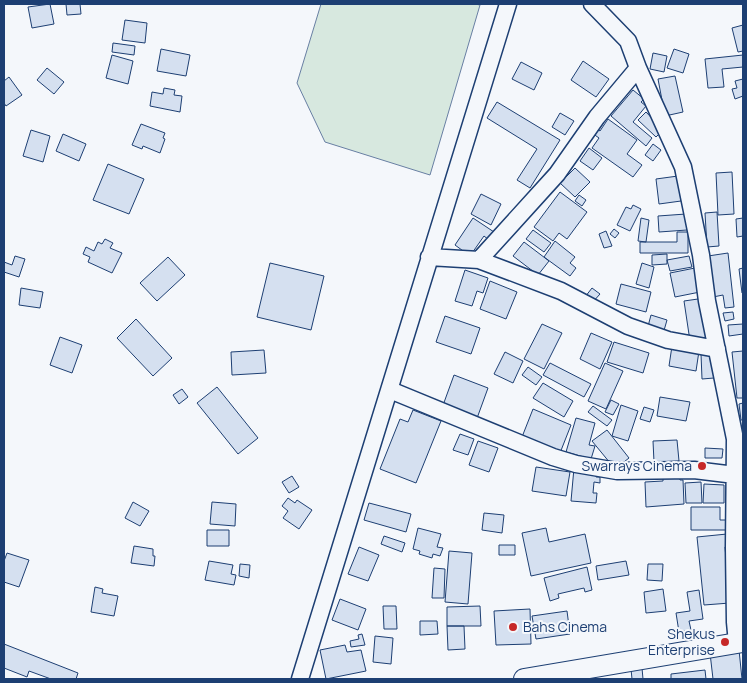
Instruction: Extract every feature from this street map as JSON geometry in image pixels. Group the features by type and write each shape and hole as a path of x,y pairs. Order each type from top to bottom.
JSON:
{"main road":[{"path":"524,679 740,643"}],"street":[{"path":"300,679 508,4"},
{"path":"592,4 628,41 638,68 683,167 716,349 735,439 735,604 740,643"},
{"path":"479,260 557,174 596,117 638,68"},
{"path":"429,257 479,260 561,291 628,326 668,340 716,349"},
{"path":"390,390 552,458 576,464 617,471 694,470 735,474"}],"shaded area":[{"path":"321,4 480,5 430,175 325,142 297,83"}],"building":[{"path":"50,4 54,24 32,28 28,7"},
{"path":"66,4 80,4 81,14 67,15"},
{"path":"125,20 147,23 145,43 122,40"},
{"path":"743,25 743,51 738,52 732,28"},
{"path":"113,43 135,46 134,55 112,52"},
{"path":"161,49 190,55 186,76 157,71"},
{"path":"674,49 689,54 683,73 667,68"},
{"path":"653,53 667,56 664,72 650,69"},
{"path":"112,55 133,61 128,84 106,78"},
{"path":"743,55 743,67 722,69 724,87 708,88 705,59"},
{"path":"583,61 609,79 596,97 571,80"},
{"path":"521,62 542,73 534,90 512,79"},
{"path":"47,68 64,82 54,94 37,80"},
{"path":"675,76 683,112 665,116 658,79"},
{"path":"9,77 22,95 6,106 4,103 4,81"},
{"path":"743,79 743,96 735,99 732,89 737,88 735,81"},
{"path":"164,88 175,90 174,95 182,96 180,112 150,106 152,92 163,94"},
{"path":"633,90 644,99 641,102 646,106 633,122 652,138 646,146 611,116"},
{"path":"497,102 560,140 530,188 517,180 537,149 487,118"},
{"path":"646,112 663,130 656,137 638,120"},
{"path":"560,113 574,121 565,135 552,127"},
{"path":"608,119 637,140 627,154 642,165 633,177 592,148 599,138 592,133 596,128 600,131"},
{"path":"141,124 165,133 160,153 143,146 142,149 132,145"},
{"path":"31,130 50,136 43,162 23,156"},
{"path":"63,134 86,144 79,161 56,151"},
{"path":"653,144 661,150 653,161 645,155"},
{"path":"589,148 602,158 593,170 580,161"},
{"path":"108,164 144,179 129,214 93,200"},
{"path":"575,168 590,182 575,197 560,183"},
{"path":"732,172 734,214 718,215 716,173"},
{"path":"678,176 681,201 659,204 656,179"},
{"path":"560,192 587,212 567,239 559,233 553,241 534,227"},
{"path":"481,194 501,204 491,225 471,214"},
{"path":"579,195 586,200 582,206 575,201"},
{"path":"633,205 641,209 630,231 617,225 626,207 631,209"},
{"path":"717,212 719,246 707,247 705,213"},
{"path":"686,214 691,227 687,227 687,230 659,232 658,216"},
{"path":"473,218 494,232 489,240 484,236 470,256 455,245"},
{"path":"641,218 649,220 646,242 638,241"},
{"path":"743,218 743,236 737,237 736,219"},
{"path":"614,229 619,233 615,238 610,234"},
{"path":"533,230 551,243 544,252 526,239"},
{"path":"606,231 612,246 604,248 599,234"},
{"path":"677,232 688,232 688,253 640,253 640,242 677,242"},
{"path":"105,239 113,243 110,248 122,253 112,273 88,262 90,257 83,254 86,247 94,251 98,242 102,244"},
{"path":"555,241 575,257 570,263 576,268 570,276 544,257"},
{"path":"524,242 549,261 538,275 513,256"},
{"path":"728,253 734,307 725,308 723,295 713,297 708,256"},
{"path":"667,254 667,264 652,265 652,255"},
{"path":"15,256 25,259 19,277 4,272 4,262 12,265"},
{"path":"689,256 692,267 670,271 667,260"},
{"path":"168,257 185,275 157,301 140,283"},
{"path":"270,263 324,276 311,330 257,317"},
{"path":"642,263 654,267 649,288 636,284"},
{"path":"695,268 700,292 675,297 670,273"},
{"path":"743,268 743,292 742,293 739,269"},
{"path":"465,270 488,278 483,293 477,291 472,306 455,301"},
{"path":"490,281 517,292 506,319 480,309"},
{"path":"621,284 651,292 646,312 616,304"},
{"path":"21,288 43,292 40,308 19,305"},
{"path":"592,288 600,294 592,303 585,297"},
{"path":"705,298 711,338 690,341 684,301"},
{"path":"733,312 734,319 725,321 723,313"},
{"path":"651,315 667,320 663,334 647,330"},
{"path":"445,316 480,328 471,354 436,342"},
{"path":"136,319 172,358 153,376 117,338"},
{"path":"542,324 562,333 544,369 524,359"},
{"path":"743,324 743,334 729,336 728,325"},
{"path":"591,333 612,342 600,369 580,359"},
{"path":"60,337 82,345 72,373 50,365"},
{"path":"614,342 649,353 643,373 607,362"},
{"path":"672,346 699,351 696,371 669,366"},
{"path":"264,350 266,373 232,375 231,352"},
{"path":"743,351 743,398 737,398 732,352"},
{"path":"505,352 523,361 513,383 494,374"},
{"path":"701,354 713,354 714,378 702,379"},
{"path":"550,363 591,384 584,397 543,375"},
{"path":"605,363 623,371 606,409 588,401"},
{"path":"528,367 542,377 536,385 522,375"},
{"path":"454,375 488,388 476,421 442,408"},
{"path":"543,383 573,401 564,417 533,398"},
{"path":"217,387 258,438 238,454 197,403"},
{"path":"182,389 188,397 179,404 173,395"},
{"path":"660,397 690,402 686,421 657,416"},
{"path":"611,400 619,404 613,415 605,412"},
{"path":"743,403 743,420 741,420 739,404"},
{"path":"621,405 638,411 628,441 612,436"},
{"path":"593,406 612,420 607,426 588,412"},
{"path":"644,407 654,410 650,422 640,419"},
{"path":"533,409 571,425 560,453 522,437"},
{"path":"413,410 441,421 416,483 380,469 400,419 408,422"},
{"path":"576,418 595,423 589,445 595,446 591,459 566,452"},
{"path":"607,430 629,458 615,469 592,441"},
{"path":"460,434 474,439 468,455 453,450"},
{"path":"677,440 679,461 654,462 653,441"},
{"path":"478,441 498,448 489,472 469,465"},
{"path":"705,448 723,449 722,458 705,458"},
{"path":"536,467 570,472 566,496 532,491"},
{"path":"574,468 596,469 596,477 600,477 600,483 594,482 593,493 597,493 596,503 571,501"},
{"path":"292,476 299,487 289,493 282,482"},
{"path":"679,476 680,480 683,480 684,504 646,507 645,482 663,481 663,477"},
{"path":"701,482 702,503 686,503 685,483"},
{"path":"704,484 724,485 724,503 703,503"},
{"path":"288,498 295,503 297,500 312,510 299,529 283,518 288,511 282,506"},
{"path":"133,502 149,511 140,526 125,518"},
{"path":"212,502 236,504 235,526 210,524"},
{"path":"369,503 411,514 406,532 364,520"},
{"path":"691,507 720,507 720,520 727,520 726,530 691,530"},
{"path":"484,513 504,515 502,533 482,530"},
{"path":"418,528 441,534 437,547 443,548 440,556 433,554 432,558 419,554 420,551 413,549"},
{"path":"546,528 549,542 585,534 591,563 531,576 522,533"},
{"path":"207,530 229,530 229,546 207,546"},
{"path":"727,534 728,547 725,547 730,603 704,605 697,537"},
{"path":"384,536 405,543 402,552 381,544"},
{"path":"499,545 515,545 515,555 499,555"},
{"path":"134,546 153,549 153,556 155,556 154,566 131,563"},
{"path":"359,547 379,555 368,581 348,574"},
{"path":"449,551 472,553 468,604 445,602"},
{"path":"7,553 29,560 19,587 4,582 4,561"},
{"path":"209,561 233,565 231,574 236,575 234,585 205,580"},
{"path":"626,561 629,575 598,580 596,566"},
{"path":"738,563 743,563 743,597 741,597"},
{"path":"240,564 250,565 249,578 239,576"},
{"path":"648,564 663,564 662,581 647,580"},
{"path":"587,567 592,590 585,592 584,588 558,594 559,598 550,601 544,578"},
{"path":"434,568 445,569 444,598 432,598"},
{"path":"95,587 103,589 102,593 118,596 114,616 91,612"},
{"path":"663,589 666,611 646,613 644,592"},
{"path":"699,590 703,619 689,621 691,630 679,632 676,613 690,611 687,592"},
{"path":"340,599 366,609 358,630 332,620"},
{"path":"383,606 396,606 397,629 384,629"},
{"path":"480,606 481,626 447,626 447,607"},
{"name":"Bahs Cinema","path":"530,609 531,644 496,645 494,611"},
{"path":"567,611 570,634 536,639 532,616"},
{"path":"420,621 437,621 438,634 420,635"},
{"path":"447,626 464,626 465,649 448,650"},
{"path":"362,634 365,645 351,647 350,641 359,639 358,635"},
{"path":"375,636 393,638 391,664 373,662"},
{"path":"4,644 78,673 76,679 51,679 29,671 27,677 4,668"},
{"path":"345,645 347,652 361,650 366,671 326,679 320,650"},
{"path":"739,650 742,679 713,679 710,653"},
{"path":"642,668 643,679 632,679 631,669"},
{"path":"705,670 706,679 671,679 671,674"}],"place":[{"name":"Swarrays Cinema","path":"702,466"},
{"name":"Bahs Cinema","path":"513,627"},
{"name":"Shekus Enterprise","path":"725,642"}]}
